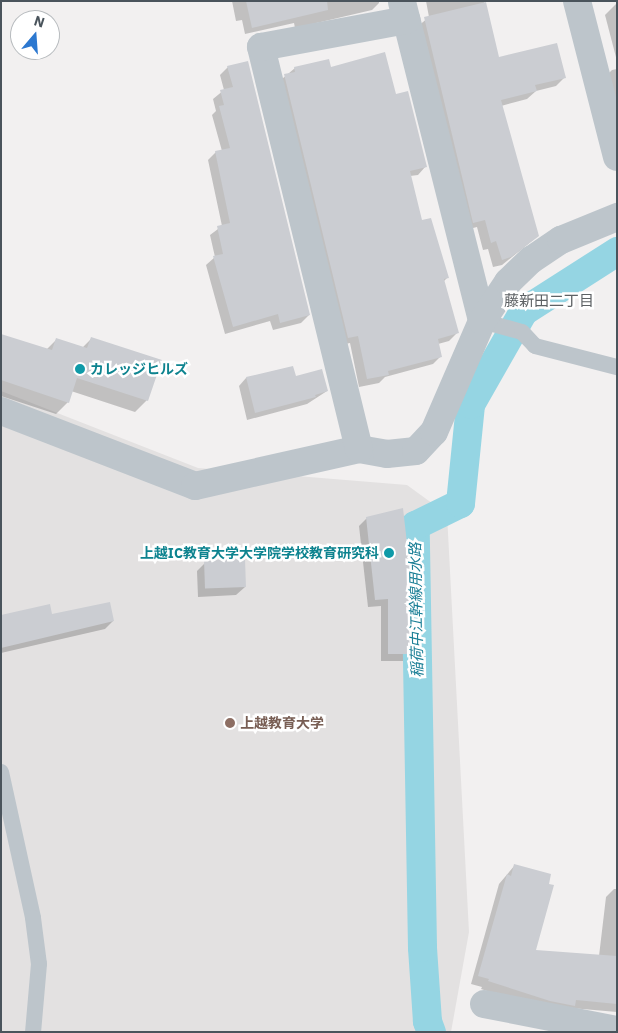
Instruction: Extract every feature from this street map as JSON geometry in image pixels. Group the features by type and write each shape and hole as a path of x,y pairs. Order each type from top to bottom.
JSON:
{"street":[{"path":"577,1 617,158"},
{"path":"359,449 261,47 404,11 482,321"},
{"path":"1,411 196,486 359,449 387,454 416,451 434,432 482,321 508,282 531,260 561,240 617,217"},
{"path":"484,1004 617,1030"}],"lane":[{"path":"482,321 522,332 535,346 617,367"},
{"path":"1,772 33,918 39,964 33,1032"}],"shaded area":[{"name":"上越教育大学","path":"1,391 198,468 407,485 447,514 469,932 451,1032 1,1032"}],"building":[{"path":"246,1 327,1 328,10 252,28"},
{"path":"486,2 499,57 557,43 566,78 535,85 537,91 501,100 539,236 511,257 502,260 496,241 491,243 485,220 473,223 424,17"},
{"path":"385,52 396,94 408,91 427,167 410,171 422,220 431,218 449,278 444,279 459,333 438,339 442,357 388,371 389,375 367,379 358,336 348,338 284,74 295,72 294,67 329,59 331,67"},
{"path":"248,61 310,315 280,323 278,314 233,327 213,256 223,254 217,226 230,223 215,151 230,148 219,106 224,105 220,90 233,87 227,66"},
{"name":"カレッジヒルズ","path":"1,334 52,350 56,338 87,348 91,337 162,360 148,401 77,378 69,403 1,380"},
{"path":"293,366 296,376 322,369 328,391 315,395 316,397 255,413 246,377"},
{"name":"上越IC教育大学大学院学校教育研究科","path":"403,508 413,596 413,654 388,654 388,599 375,600 366,517"},
{"path":"245,559 246,587 205,588 204,560"},
{"path":"110,602 114,621 1,648 1,615 50,604 52,614"},
{"path":"514,864 551,874 549,884 554,885 536,950 617,956 617,1004 576,1000 575,1006 550,1001 478,976 507,874 511,876"}],"waterway":[{"name":"稲荷中江幹線用水路","path":"431,1032 427,1021 422,947 415,525 460,503 470,404 523,311 617,251"}],"place":[{"name":"カレッジヒルズ","path":"80,369"},
{"name":"上越IC教育大学大学院学校教育研究科","path":"389,553"},
{"name":"上越教育大学","path":"230,723"}],"district":[{"name":"藤新田二丁目","path":"549,301"}]}
